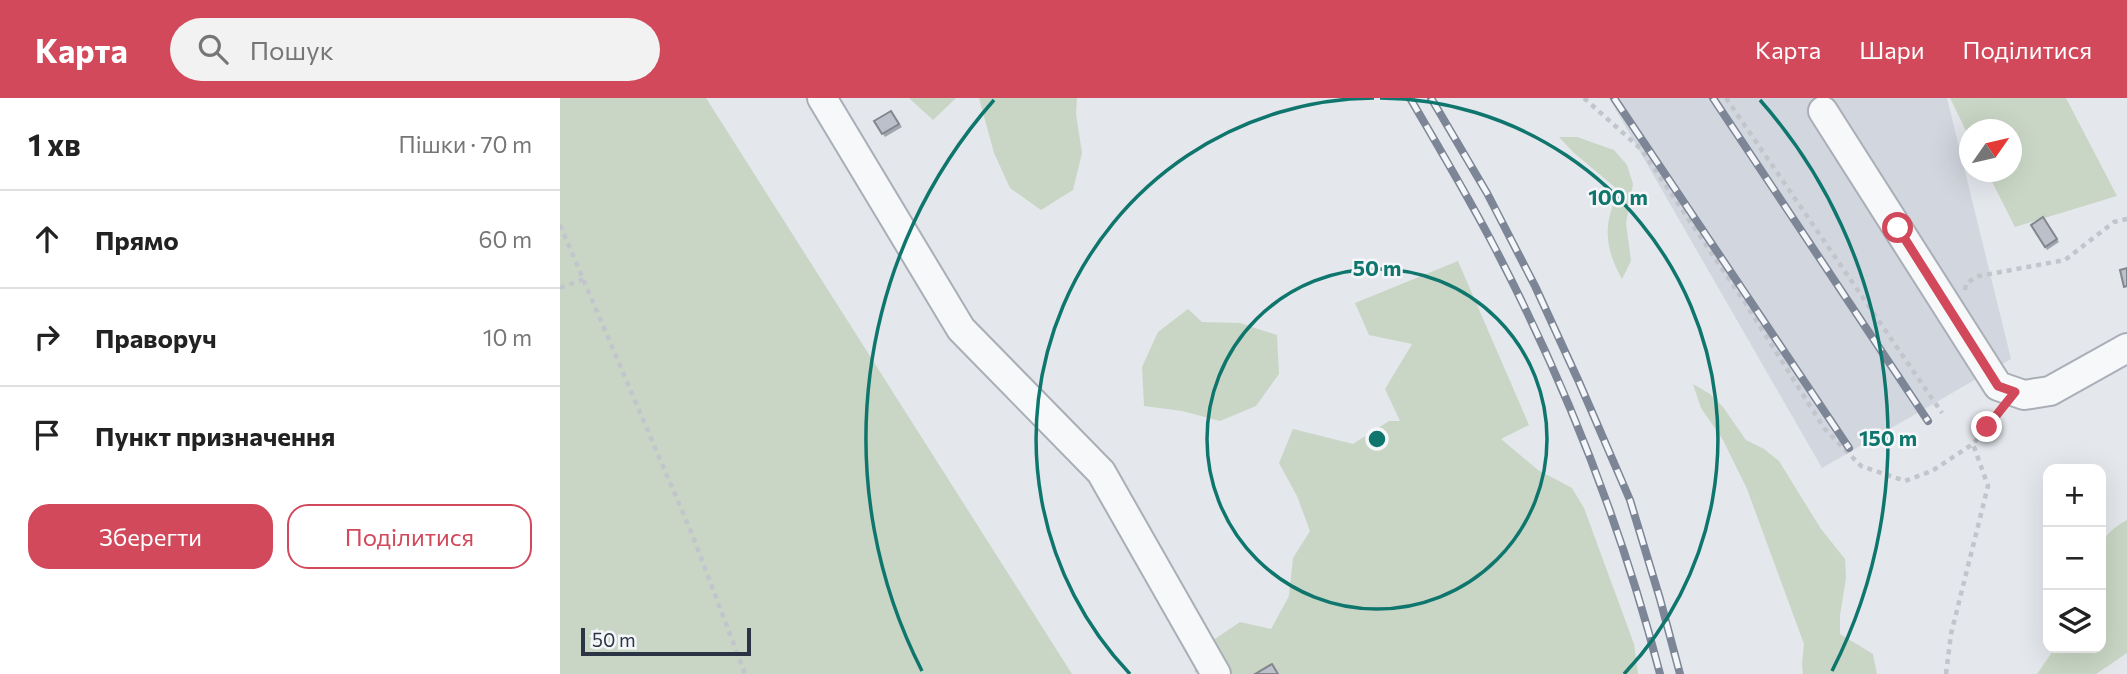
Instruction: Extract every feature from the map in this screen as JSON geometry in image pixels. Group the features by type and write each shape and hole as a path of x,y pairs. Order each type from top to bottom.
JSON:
{"lane":[{"path":"822,98 961,329 1101,471 1216,674"},
{"path":"1823,111 1998,386 2024,396 2050,391 2127,348"}],"path":[{"path":"1584,98 1641,149 1744,301 1824,428 1861,466 1905,481 1932,471 1973,444 2015,392"},
{"path":"1727,98 1942,413"},
{"path":"1957,322 1966,283 1979,276 2065,260 2114,222 2127,219"},
{"path":"560,225 692,534 745,674"},
{"path":"560,288 584,279"},
{"path":"1947,674 1951,634 1988,486 1973,444"}],"shaded area":[{"path":"1609,98 1947,98 1959,147 1959,182 1968,182 2011,359 1822,468"}],"green space":[{"path":"560,98 706,98 1072,674 560,674"},
{"path":"909,98 956,98 933,120"},
{"path":"979,98 1077,98 1076,114 1082,153 1073,190 1041,210 1010,188 994,153"},
{"path":"1950,98 2066,98 2117,196 2015,227 1992,182 2022,182 2022,119 1960,119"},
{"path":"1559,137 1577,137 1614,150 1627,165 1633,184 1626,223 1631,261 1622,279 1608,240 1617,189"},
{"path":"1458,261 1529,425 1501,439 1538,470 1572,488 1584,508 1634,644 1638,674 1194,672 1209,643 1240,622 1271,629 1289,596 1293,558 1310,531 1297,496 1279,463 1293,429 1353,444 1389,421 1400,421 1385,389 1412,344 1369,335 1355,303"},
{"path":"1188,309 1202,322 1240,323 1277,335 1279,374 1256,406 1220,421 1182,411 1144,406 1142,367 1158,332"},
{"path":"1693,384 1710,394 1723,407 1746,440 1779,461 1821,529 1845,559 1846,578 1840,634 1873,654 1877,674 1803,674 1804,644 1747,489 1723,440 1701,408"},
{"path":"2127,520 2127,653 2096,674 2037,674 2052,653 2106,653 2106,538"}],"building":[{"path":"891,111 899,124 882,134 874,121"},
{"path":"2043,217 2057,239 2045,247 2031,225"},
{"path":"2127,268 2127,286 2124,287 2120,270"},
{"path":"1272,664 1278,674 1255,674"}],"railway":[{"path":"1410,98 1496,250 1569,405 1610,511 1660,674"},
{"path":"1431,98 1487,193 1535,286 1579,382 1630,500 1680,674"},
{"path":"1614,98 1849,448"},
{"path":"1713,98 1928,421"}],"route":[{"path":"1898,228 1998,386 2015,392 1987,427"}]}
